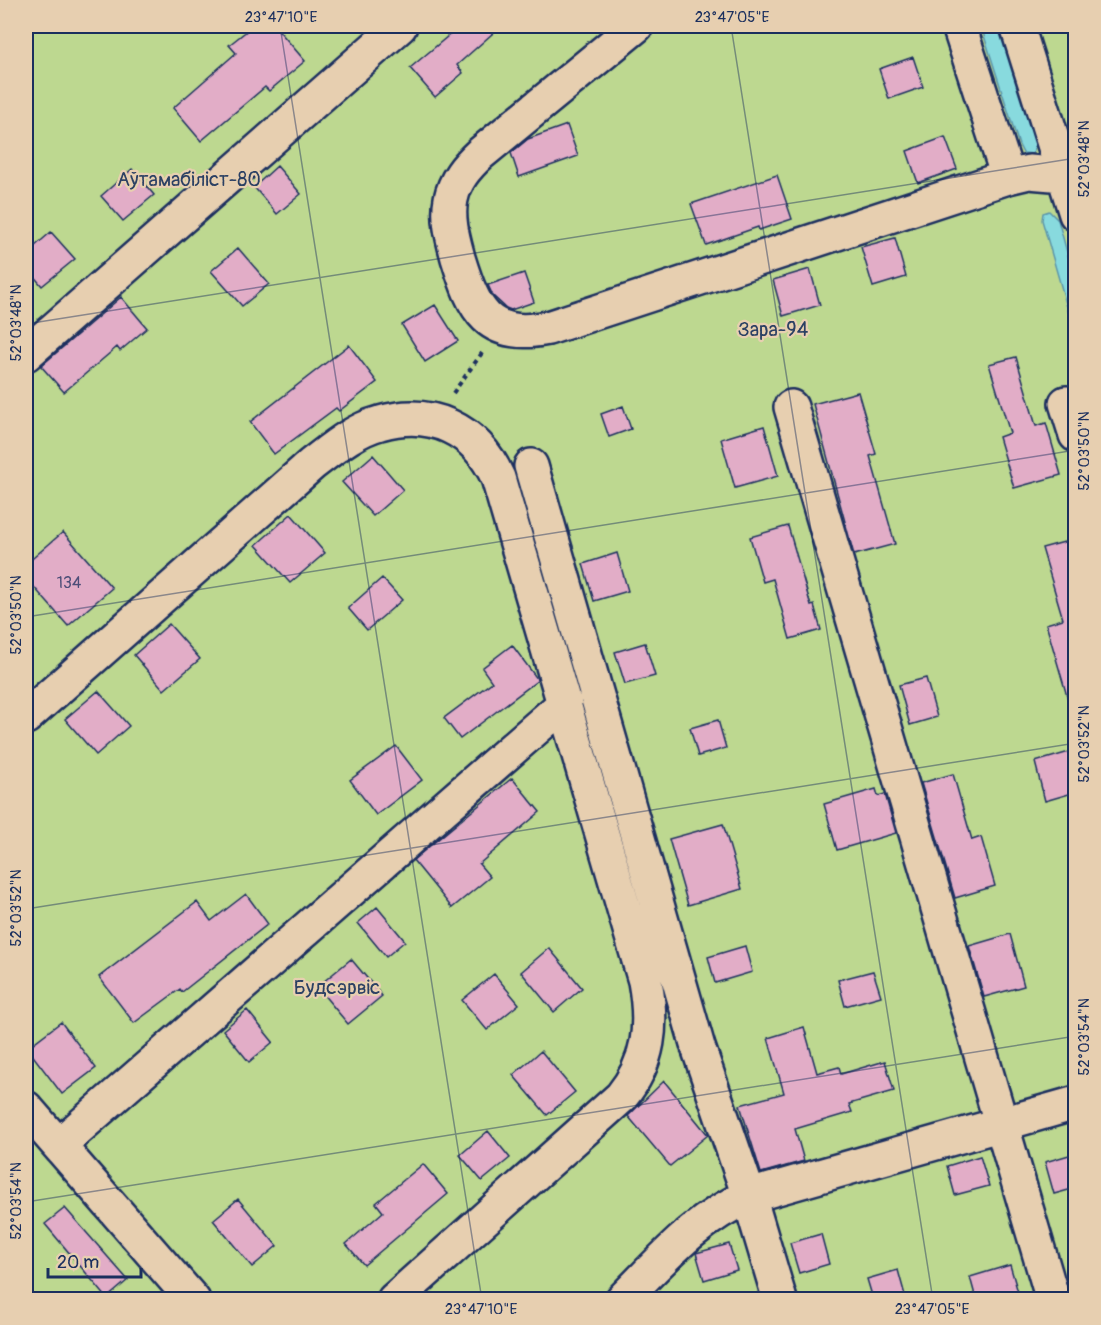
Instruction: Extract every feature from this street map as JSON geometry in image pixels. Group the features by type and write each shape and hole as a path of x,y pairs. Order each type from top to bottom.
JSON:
{"lane":[{"path":"26,354 400,26"},
{"path":"636,26 480,154 465,168 456,184 450,202 450,221 468,288 486,319 501,328 516,332 548,328 1008,177 1029,172 1064,175"},
{"path":"959,26 1008,177"},
{"path":"1017,26 1076,214"},
{"path":"1066,403 1076,435"},
{"path":"791,407 1053,1299"},
{"path":"26,717 334,447 356,433 380,423 405,419 433,420 458,429 476,442 490,460 498,477 645,981 650,1024 642,1065 635,1081 621,1097 394,1299"},
{"path":"531,466 698,1047 749,1196 780,1299"},
{"path":"59,1145 565,704"},
{"path":"622,1299 708,1217 749,1196 1076,1103"},
{"path":"26,1108 193,1299"}],"path":[{"path":"433,420 501,328"}],"green space":[{"path":"26,26 1075,26 1075,1299 26,1299"}],"water":[{"path":"981,26 999,26 1036,142 1033,154 1023,153 1019,145"},
{"path":"1049,211 1058,220 1075,281 1075,335 1042,220 1043,213"}],"building":[{"path":"253,26 275,26 305,61 269,91 265,87 201,141 173,108 236,53 229,45"},
{"path":"460,26 501,26 457,65 463,73 435,97 410,68"},
{"path":"913,57 923,87 889,99 879,69"},
{"path":"567,125 578,156 519,177 511,153 528,139"},
{"path":"945,137 957,169 918,183 907,151"},
{"path":"277,166 301,194 277,214 254,187"},
{"path":"132,169 154,195 123,221 101,196"},
{"path":"777,175 792,219 759,230 758,227 706,245 691,204"},
{"path":"51,232 75,259 42,286 26,267 26,254"},
{"path":"895,238 906,277 873,287 861,247"},
{"path":"238,248 269,284 242,306 211,271"},
{"path":"810,269 820,305 783,316 773,280"},
{"path":"524,273 534,302 511,310 506,308 493,296 488,285"},
{"path":"121,297 147,328 120,351 117,347 64,392 41,366"},
{"path":"435,305 458,341 425,362 402,325"},
{"path":"349,345 377,382 339,411 336,408 274,454 250,422"},
{"path":"1016,357 1036,426 1046,423 1061,475 1014,488 999,437 1010,433 989,364"},
{"path":"858,392 876,454 870,456 895,544 854,555 813,404"},
{"path":"623,406 631,429 609,437 601,414"},
{"path":"764,426 778,476 735,488 721,439"},
{"path":"373,455 403,490 373,516 342,482"},
{"path":"291,514 325,553 290,583 256,545"},
{"path":"788,526 811,606 814,605 821,630 790,639 773,579 763,582 750,537"},
{"path":"63,532 112,588 68,626 26,578 26,564"},
{"path":"1068,541 1076,567 1076,702 1069,703 1046,624 1063,619 1042,548"},
{"path":"617,553 628,591 594,601 583,564"},
{"path":"382,578 402,600 367,630 348,608"},
{"path":"169,624 200,659 164,690 134,655"},
{"path":"645,643 655,676 625,684 615,652"},
{"path":"512,645 538,680 460,739 444,718 492,682 482,668"},
{"path":"926,678 937,717 910,725 899,685"},
{"path":"98,691 129,726 96,755 65,719"},
{"path":"718,720 726,748 698,756 690,728"},
{"path":"396,746 422,780 376,815 350,780"},
{"path":"1076,750 1076,792 1045,801 1035,762"},
{"path":"953,774 972,840 981,837 995,886 955,898 921,783"},
{"path":"512,778 540,812 479,864 490,877 452,908 413,860"},
{"path":"876,789 878,796 885,794 896,833 837,850 824,804"},
{"path":"723,824 742,889 688,905 669,839"},
{"path":"246,894 268,924 182,992 180,989 134,1023 99,977 197,902 211,921"},
{"path":"377,907 405,941 386,957 358,923"},
{"path":"1010,934 1024,986 984,997 969,946"},
{"path":"745,946 752,972 715,983 708,957"},
{"path":"549,948 582,988 554,1012 521,972"},
{"path":"351,959 382,996 348,1024 317,987"},
{"path":"873,971 881,996 845,1006 838,980"},
{"path":"494,974 519,1004 487,1030 462,1000"},
{"path":"247,1010 273,1042 249,1062 223,1030"},
{"path":"61,1022 96,1068 62,1094 27,1048"},
{"path":"804,1027 817,1073 839,1067 841,1074 885,1061 894,1091 849,1104 852,1112 795,1129 804,1161 761,1173 740,1105 784,1093 768,1038"},
{"path":"541,1051 575,1092 547,1115 513,1075"},
{"path":"664,1081 708,1135 670,1166 628,1116"},
{"path":"488,1131 510,1158 482,1181 460,1155"},
{"path":"1076,1153 1076,1188 1054,1194 1045,1162"},
{"path":"980,1156 989,1186 955,1195 947,1166"},
{"path":"423,1164 448,1194 364,1265 346,1244 383,1212 376,1203"},
{"path":"238,1199 277,1246 252,1267 213,1220"},
{"path":"65,1208 128,1280 107,1298 45,1224"},
{"path":"821,1234 829,1264 799,1273 790,1243"},
{"path":"729,1244 737,1270 704,1280 696,1253"},
{"path":"1010,1265 1020,1299 976,1299 970,1277"},
{"path":"898,1270 906,1299 873,1299 867,1279"}],"park label":[{"name":"Аўтамабіліст-80","path":"189,179"},
{"name":"Зара-94","path":"773,329"},
{"name":"Будсэрвіс","path":"337,987"}]}
